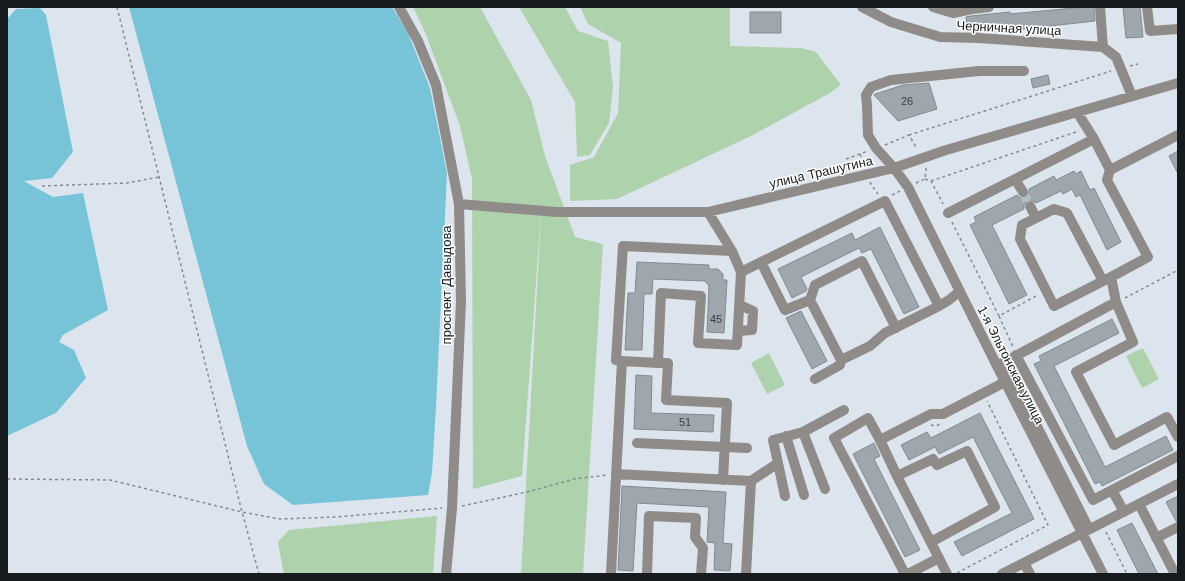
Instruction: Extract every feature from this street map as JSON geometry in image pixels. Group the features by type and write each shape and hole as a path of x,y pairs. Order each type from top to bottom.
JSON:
{"street":[{"name":"проспект Давыдова","path":"399,7 418,41 436,85 459,204 461,301 452,508 446,574"},
{"name":"Черничная улица","path":"862,7 891,22 940,37 979,38 1103,47"},
{"path":"934,7 953,13 972,8 989,7"},
{"path":"1100,7 1103,47 1116,57 1132,96"},
{"path":"1147,7 1150,31 1178,29"},
{"name":"1-я Эльтонская улица","path":"1024,71 979,70 891,80 871,87 866,95 868,106 868,135 876,148 894,168 908,187 1005,382 1086,531 1103,574"},
{"name":"улица Трашутина","path":"459,204 557,212 708,212 894,168 946,150 1178,83"},
{"path":"1077,112 1110,170 1108,180 1148,257 1107,279 1054,306 1020,240 1022,225 1054,209 1067,213 1107,279 1133,342 1076,372 1114,445 1167,417 1178,437"},
{"path":"1110,170 1178,135"},
{"path":"948,213 1094,140"},
{"path":"1015,179 1023,192"},
{"path":"742,272 885,201 938,306"},
{"path":"1030,206 1036,218"},
{"path":"658,363 662,294 701,296 698,343 737,345 742,272 732,251 708,212"},
{"path":"722,480 727,403 666,400 668,363 616,360 623,246 732,251"},
{"path":"815,379 840,365 841,360 810,300 815,285 862,261 896,328"},
{"path":"761,262 786,310 810,300"},
{"path":"841,360 870,346 885,333 949,300 960,291"},
{"path":"997,366 1116,302"},
{"path":"738,331 752,330 753,311 740,305"},
{"path":"1016,355 1092,500 1178,456"},
{"path":"611,574 622,361"},
{"path":"1008,369 1086,531"},
{"path":"880,440 932,414 943,414 1005,382"},
{"path":"785,496 773,440 803,432 844,410"},
{"path":"938,558 906,574 834,438 868,418 947,574"},
{"path":"803,432 824,489"},
{"path":"786,436 804,495"},
{"path":"637,443 748,448"},
{"path":"897,476 933,459 937,465 967,451 995,507 931,542"},
{"path":"616,474 751,481 778,463"},
{"path":"746,574 751,481"},
{"path":"1002,574 1178,484"},
{"path":"1112,490 1124,512"},
{"path":"1139,504 1175,574"},
{"path":"647,574 649,516 696,518 695,537 702,548 701,574"},
{"path":"1156,538 1178,527"},
{"path":"1024,563 1030,574"}],"path":[{"path":"117,7 242,512 259,574"},
{"path":"909,135 1120,68 1138,64"},
{"path":"925,179 931,181 1087,128"},
{"path":"42,186 127,183 159,177"},
{"path":"931,181 999,316 1016,355"},
{"path":"1116,302 1178,270"},
{"path":"999,316 1046,291"},
{"path":"7,479 110,480 242,512 280,519 337,517 452,508 527,492 574,479 616,474"},
{"path":"1101,523 1126,574"}],"green space":[{"path":"413,7 480,7 531,100 545,156 575,237 603,244 583,574 521,574 542,200 522,476 473,489 472,179 460,126 425,32"},
{"path":"519,7 565,7 578,31 608,41 613,87 609,123 590,155 577,157 575,102"},
{"path":"580,7 730,7 730,46 801,48 816,52 841,85 830,93 751,136 617,199 570,201 570,165 594,157 618,113 621,43 588,24"},
{"path":"1143,348 1159,379 1142,388 1126,356"},
{"path":"769,353 785,385 767,394 751,363"},
{"path":"437,516 433,574 284,574 278,542 289,530"}],"water":[{"path":"129,7 392,7 408,33 430,88 447,173 436,407 432,473 428,495 293,505 264,484 247,446"},
{"path":"40,8 46,15 73,152 52,178 24,181 53,197 83,193 108,310 63,335 59,342 74,350 86,378 56,413 7,436 7,19 16,9"}],"building":[{"path":"1094,7 1095,21 1014,30 1014,28 979,32 967,31 966,17 1010,12 1010,14"},
{"path":"1123,7 1140,7 1143,37 1126,38"},
{"path":"750,12 781,12 781,33 750,33"},
{"path":"1048,75 1050,84 1033,88 1031,79"},
{"path":"929,83 937,109 898,121 874,95 903,85"},
{"path":"1178,151 1178,174 1169,156"},
{"path":"1074,171 1076,174 1081,171 1090,190 1094,188 1121,242 1107,250 1080,195 1076,197 1072,189 1063,194 1061,191 1036,203 1031,200 1027,200 1024,205 1024,209 992,225 1027,295 1009,304 970,225 976,222 974,217 1017,195 1020,198 1026,198 1029,195 1029,189 1054,176 1056,180"},
{"path":"880,227 919,307 904,314 871,249 862,253 859,248 801,277 807,289 806,291 792,298 778,269 852,233 855,240"},
{"path":"637,262 709,265 709,269 718,269 723,274 723,280 727,280 724,333 707,332 709,286 705,281 653,279 652,294 644,294 642,350 625,350 628,293 635,293"},
{"path":"801,311 827,361 812,369 786,318"},
{"path":"1112,319 1119,333 1054,366 1105,467 1166,436 1173,450 1102,486 1100,482 1095,484 1034,364 1041,361 1039,356"},
{"path":"636,375 652,376 651,413 714,415 713,432 634,429"},
{"path":"980,413 1034,519 962,556 954,542 1012,513 973,437 939,454 935,447 909,460 901,445 927,432 931,438"},
{"path":"874,443 880,456 874,459 920,550 905,557 853,454"},
{"path":"622,486 726,492 723,543 732,544 730,571 714,570 715,543 707,542 709,507 637,503 633,571 618,570"},
{"path":"1178,496 1178,521 1176,521 1166,502"},
{"path":"1132,523 1158,574 1139,574 1117,530"}],"tunnel":[{"path":"1023,192 1030,206"}]}
